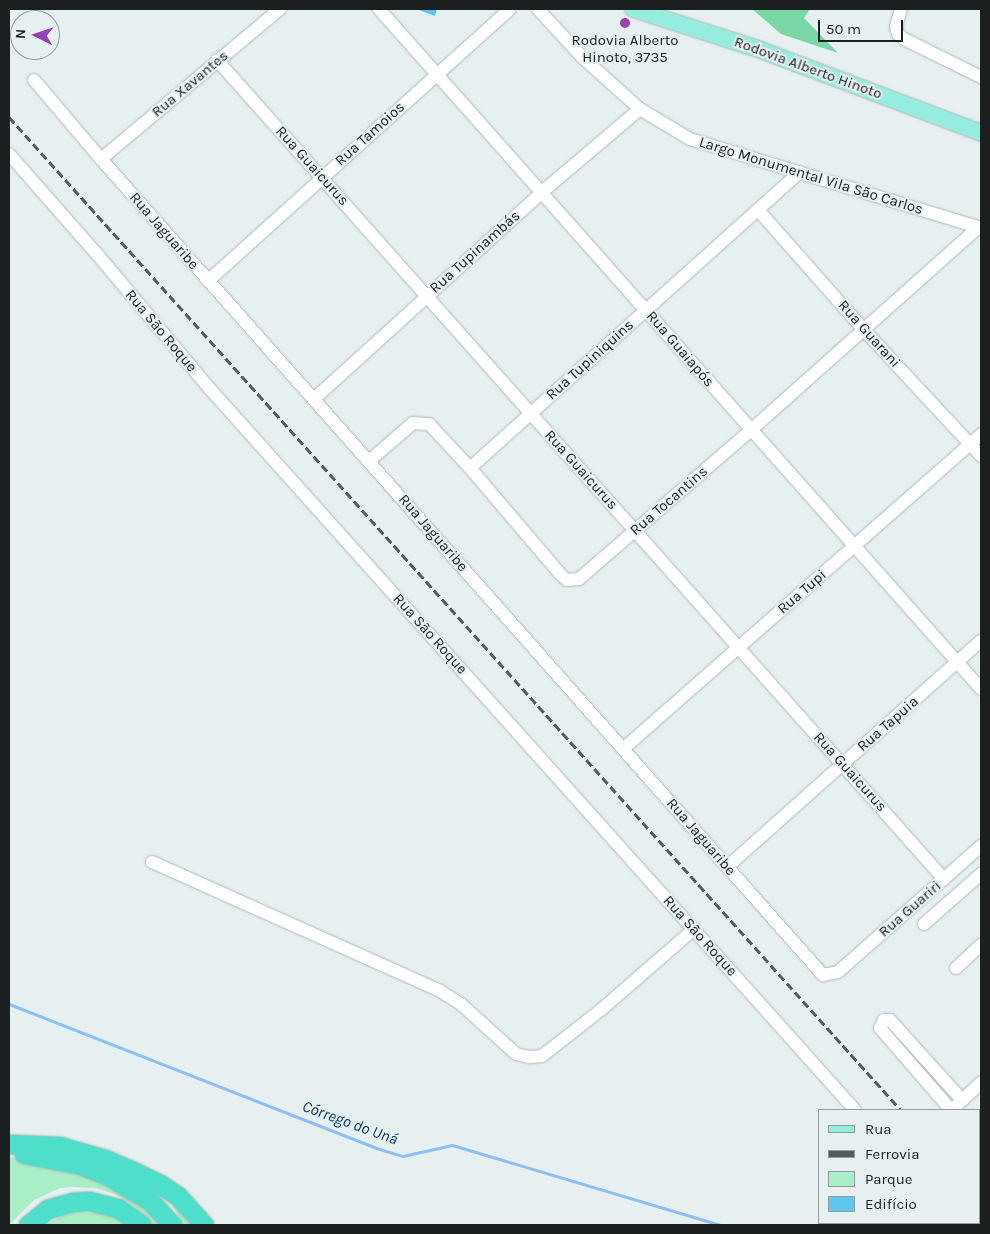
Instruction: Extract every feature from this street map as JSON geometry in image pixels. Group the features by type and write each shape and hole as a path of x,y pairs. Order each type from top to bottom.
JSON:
{"highway":[{"path":"9,1144 59,1146 98,1156 131,1170 178,1196 204,1225"},
{"path":"9,1151 81,1166 110,1177 150,1201 172,1225"},
{"path":"28,1225 48,1209 73,1202 89,1201 118,1208 141,1225"}],"main road":[{"name":"Rodovia Alberto Hinoto","path":"633,9 758,49 981,133"}],"street":[{"name":"Rua Xavantes","path":"101,159 280,9"},
{"name":"Rua Guaiapós","path":"379,9 438,73 981,689"},
{"name":"Rua Tamoios","path":"208,280 510,9"},
{"name":"Largo Monumental Vila São Carlos","path":"538,9 582,57 640,108 690,139 980,228"},
{"path":"901,9 896,26 898,34 904,39 981,77"},
{"name":"Rua Guaicurus","path":"218,60 944,879"},
{"name":"Rua Jaguaribe","path":"34,80 101,159 823,975 838,972"},
{"name":"Rua Tupinambás","path":"314,399 542,192 640,108"},
{"name":"Rua São Roque","path":"9,154 97,254 210,389 854,1109"},
{"name":"Rua Tupiniquins","path":"470,468 759,211 800,172"},
{"name":"Rua Guarani","path":"759,211 864,330 981,456"},
{"name":"Rua Tocantins","path":"370,461 413,423 422,422 434,428 567,580 579,579 752,430 980,228"},
{"name":"Rua Tupi","path":"623,749 856,546 981,434"},
{"name":"Rua Tapuia","path":"727,867 981,642"},
{"name":"Rua Guariri","path":"838,972 981,846"},
{"path":"152,862 440,991 462,1005 516,1054 529,1057 542,1056 602,1009 694,929"},
{"path":"924,924 981,874"},
{"path":"956,968 981,945"},
{"path":"950,1109 880,1028 884,1020 890,1020 962,1100"},
{"path":"952,1109 981,1083"}],"green space":[{"path":"752,9 810,9 804,18 838,53 781,34"},
{"path":"9,1157 46,1161 132,1194 160,1225 151,1225 132,1205 117,1195 96,1188 73,1187 60,1188 34,1200 9,1225"},
{"path":"155,1188 196,1225 184,1225 172,1205"},
{"path":"79,1211 109,1215 128,1225 45,1225 62,1216"}],"building":[{"path":"416,9 437,9 435,16"}],"waterway":[{"name":"Córrego do Uná","path":"9,1004 376,1148 403,1156 452,1145 720,1225"}],"railway":[{"path":"9,117 900,1109"}],"place":[{"name":"Rodovia Alberto Hinoto, 3735","path":"625,23"}]}
